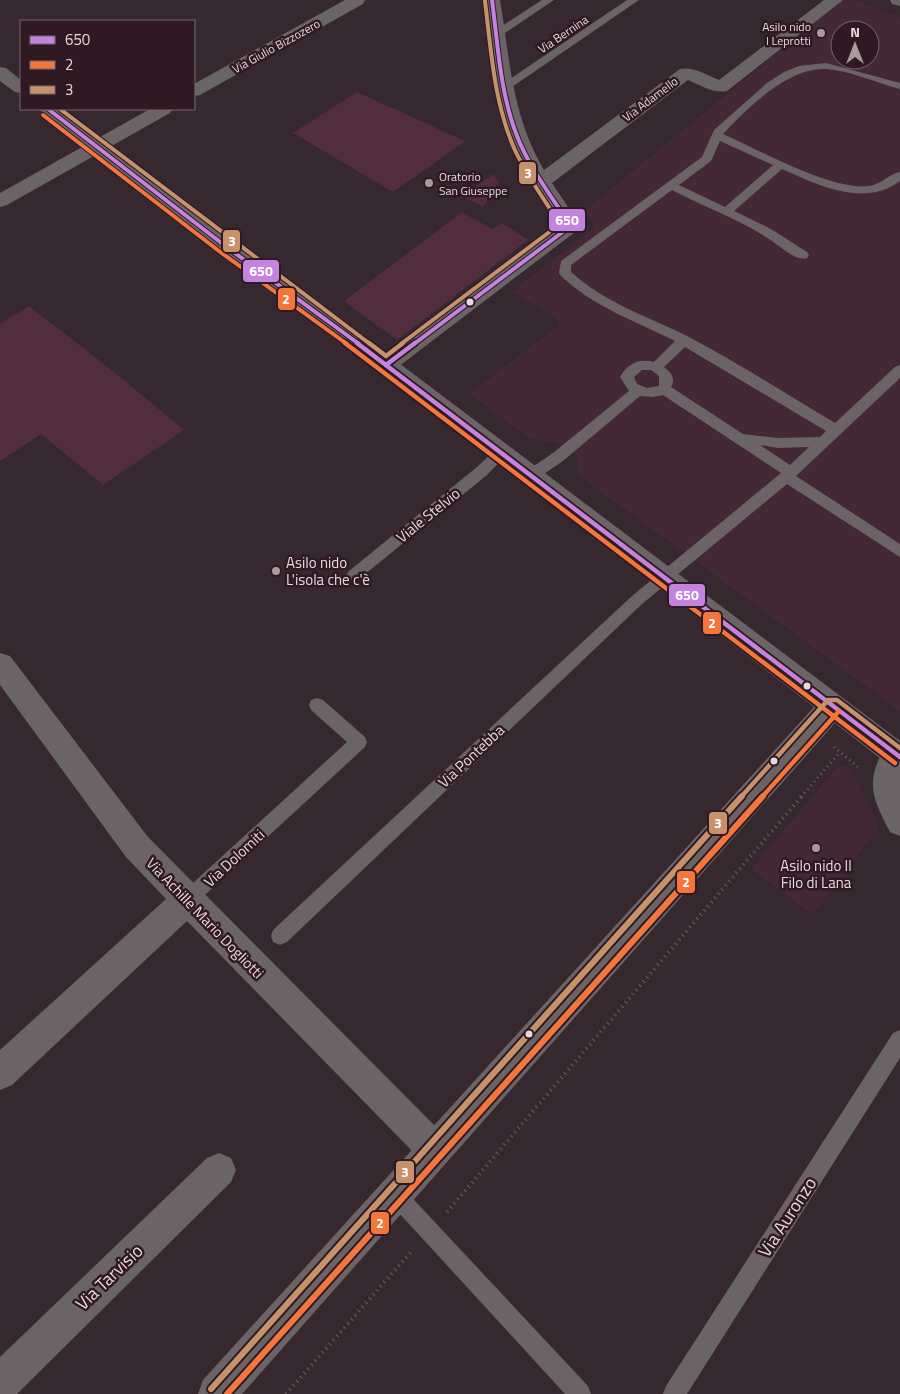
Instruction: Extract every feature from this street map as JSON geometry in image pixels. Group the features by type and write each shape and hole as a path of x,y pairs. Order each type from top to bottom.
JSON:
{"street":[{"name":"Via Giulio Bizzozero","path":"195,91 357,0"},
{"path":"386,366 568,228 568,222 516,135 505,87 492,0"},
{"name":"Via Adamello","path":"542,181 686,73 721,87 835,0"},
{"path":"0,72 20,87"},
{"path":"49,110 224,245 664,578 822,718 898,756 886,772 886,790 889,803 900,823"},
{"path":"0,201 161,110"},
{"name":"Via Achille Mario Dogliotti","path":"0,664 134,844 435,1150"},
{"path":"217,1394 822,718"},
{"name":"Via Dolomiti","path":"0,1072 187,900"},
{"name":"Via Tarvisio","path":"0,1384 219,1170"}],"lane":[{"path":"498,33 549,0"},
{"name":"Via Bernina","path":"505,87 634,0"},
{"path":"837,430 684,340 609,307 578,286 565,273 565,264 707,160 716,135 772,85 788,74 803,68 826,66 900,86"},
{"path":"716,135 824,183 871,189 885,186 900,175"},
{"path":"727,211 781,164"},
{"path":"672,186 727,211 777,237 788,248 802,255"},
{"path":"656,367 684,340"},
{"path":"643,365 656,367 662,370 668,378 664,389 655,393 638,391 628,382 628,373 632,369 643,365"},
{"name":"Via Pontebba","path":"280,936 637,600 788,474 900,370"},
{"path":"664,389 739,437 788,474 900,551"},
{"path":"530,476 558,457 638,391"},
{"path":"739,437 778,443 824,442"},
{"name":"Viale Stelvio","path":"354,575 482,471 501,453"},
{"name":"Via Dolomiti","path":"187,900 360,742 317,705"},
{"name":"Via Auronzo","path":"674,1394 900,1040"},
{"path":"395,1194 580,1394"}],"path":[{"path":"822,718 840,752 886,790"},
{"path":"443,1217 840,752"},
{"path":"286,1394 415,1248"}],"shaded area":[{"path":"842,0 854,0 900,17 900,711 578,475 577,456 557,443 529,438 469,394 560,324 552,314 511,292 595,227 584,211"},
{"path":"357,92 466,141 393,192 293,133"},
{"path":"494,174 499,182 483,207 461,195"},
{"path":"462,212 492,229 502,223 528,240 397,340 344,301"},
{"path":"29,306 109,368 184,430 103,485 41,434 0,461 0,324"},
{"name":"Asilo nido Il Filo di Lana","path":"840,764 851,768 879,827 813,915 751,869"}],"transit line":[{"name":"650","path":"386,365 568,228 568,222 528,159 511,120 503,86 492,0"},
{"name":"3","path":"61,110 229,239 386,356 560,224 520,161 504,121 493,70 485,1"},
{"name":"650","path":"49,110 224,245 306,304 900,757"},
{"name":"2","path":"43,115 219,251 302,310 895,763"},
{"name":"3","path":"211,1389 828,700 837,700 900,748"},
{"name":"2","path":"227,1394 839,711"}],"place":[{"name":"Asilo nido I Leprotti","path":"821,33"},
{"name":"Oratorio San Giuseppe","path":"429,183"},
{"name":"Asilo nido L'isola che c'è","path":"276,571"},
{"name":"Asilo nido Il Filo di Lana","path":"816,848"}]}
